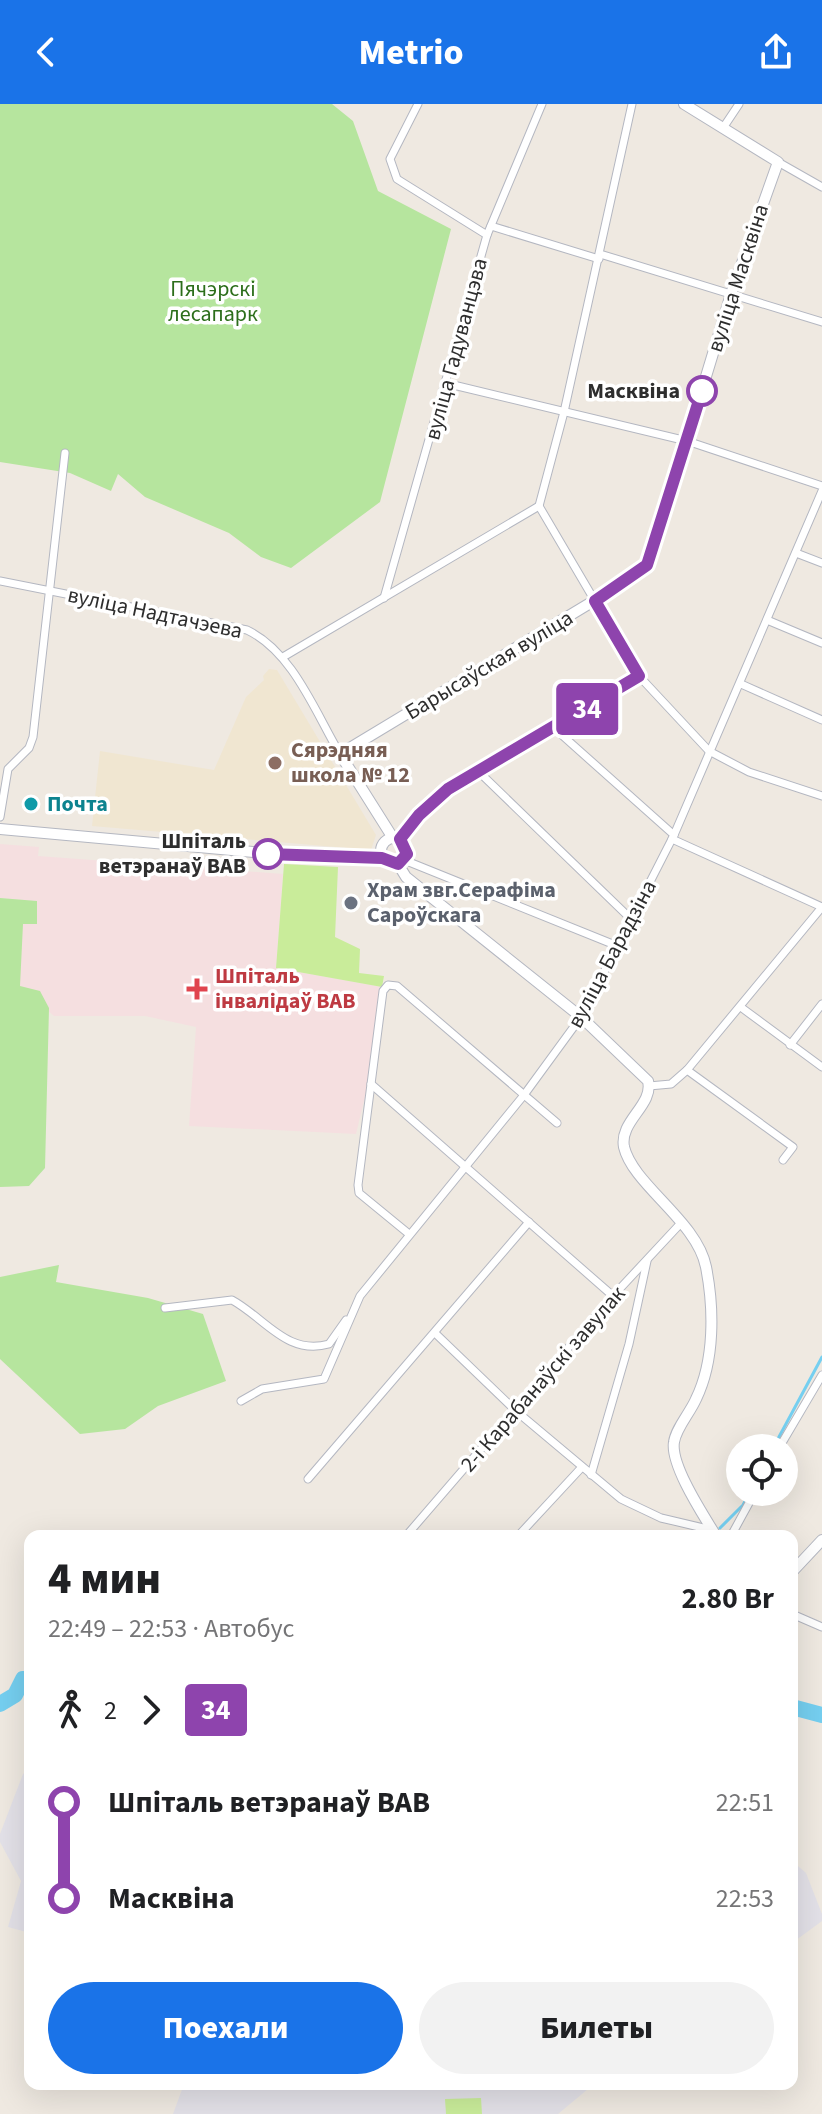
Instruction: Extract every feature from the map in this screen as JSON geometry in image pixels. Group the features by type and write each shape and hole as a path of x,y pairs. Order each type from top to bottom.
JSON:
{"main road":[{"path":"684,104 778,162"},
{"name":"вуліца Масквіна","path":"687,441 731,294 778,162"},
{"name":"Барысаўская вуліца","path":"340,754 595,601 647,565 687,441"},
{"name":"вуліца Надтачэева","path":"340,754 396,839"},
{"path":"0,829 298,856 382,858 401,862"},
{"path":"382,858 382,845 396,839 407,848 401,862 406,877 581,1017 642,1073 649,1086 626,1129 624,1146 634,1165 700,1246 712,1318 705,1373 697,1398 674,1441 675,1456 712,1530"},
{"path":"798,1566 822,1540"}],"street":[{"path":"417,104 390,159 397,179 487,235"},
{"name":"вуліца Гадуванцэва","path":"384,598 424,470 487,235 542,104"},
{"path":"283,657 539,506 564,412 632,104"},
{"path":"723,128 739,104"},
{"path":"778,162 822,187"},
{"path":"491,226 822,322"},
{"path":"445,383 687,441 822,488"},
{"path":"0,817 8,769 29,748 33,737 65,453"},
{"name":"вуліца Барадзіна","path":"241,1401 262,1389 324,1379 352,1312 409,1234 524,1095 581,1017 620,947 673,837 741,684 822,488"},
{"path":"539,506 639,676 709,751 749,772 822,796"},
{"path":"796,553 822,563"},
{"name":"вуліца Надтачэева","path":"0,581 247,630 263,638 283,657 340,754"},
{"path":"767,620 822,643"},
{"path":"396,839 419,815 478,771 639,676"},
{"path":"741,684 822,720"},
{"path":"554,728 673,837 822,907 742,1008 687,1070 671,1084 649,1086"},
{"path":"478,771 633,921"},
{"path":"401,862 620,947"},
{"path":"409,1234 359,1193 383,991 388,985 397,986 557,1123"},
{"path":"790,1045 822,1004"},
{"path":"742,1008 822,1067"},
{"path":"687,1070 793,1147 783,1160"},
{"path":"371,1084 613,1296"},
{"path":"308,1479 436,1334 529,1222"},
{"name":"2-і Карабанаўскі завулак","path":"411,1530 613,1296 681,1223"},
{"path":"591,1475 629,1344 647,1261"},
{"path":"165,1308 232,1300 273,1332 308,1348 329,1344 352,1312"},
{"path":"436,1334 516,1411 591,1475 642,1511 704,1530"},
{"path":"787,1434 822,1375"},
{"path":"524,1530 582,1467"},
{"path":"734,1530 747,1506"},
{"path":"798,1617 822,1627"}],"shaded area":[{"name":"Сярэдняя школа № 12","path":"269,669 277,670 376,835 371,850 92,826 100,751 214,770 246,697 264,680 263,676"},
{"name":"Шпіталь інвалідаў ВАВ","path":"0,844 39,847 38,856 283,874 276,968 382,987 367,1088 356,1134 189,1126 196,1027 145,1016 54,1016 39,1003 11,1000 20,900 0,898"},
{"path":"23,1774 24,1931 8,1927 21,1881 0,1842 0,1834"},
{"path":"798,1866 806,1873 822,1921 798,1939"},
{"path":"182,2090 587,2090 558,2114 173,2114"}],"green space":[{"name":"Пячэрскі лесапарк","path":"0,104 332,104 353,121 378,191 451,229 380,502 291,568 261,557 229,533 145,497 118,474 111,491 70,473 0,462"},
{"path":"284,864 338,867 335,937 360,949 359,973 384,976 382,987 276,968"},
{"path":"0,898 37,901 37,924 23,924 20,986 40,991 49,1008 45,1168 29,1186 0,1187"},
{"path":"59,1265 56,1282 148,1298 203,1314 226,1381 158,1406 125,1429 80,1434 0,1359 0,1277"},
{"path":"481,2098 482,2114 446,2114 445,2099"}],"waterway":[{"path":"781,1434 822,1357"},
{"path":"720,1528 742,1506"},
{"path":"0,1704 15,1695 24,1679"},
{"path":"798,1709 822,1715"}],"bus line":[{"name":"34","path":"268,854 382,858 392,865 398,864 407,854 407,848 400,839 419,815 448,789 639,676 595,601 647,565 702,391"}],"place":[{"name":"Масквіна","path":"702,391"},
{"name":"Сярэдняя школа № 12","path":"275,763"},
{"name":"Почта","path":"31,804"},
{"name":"Шпіталь ветэранаў ВАВ","path":"268,854"},
{"name":"Храм звг.Серафіма Сароўскага","path":"351,903"},
{"name":"Шпіталь інвалідаў ВАВ","path":"197,989"}]}
